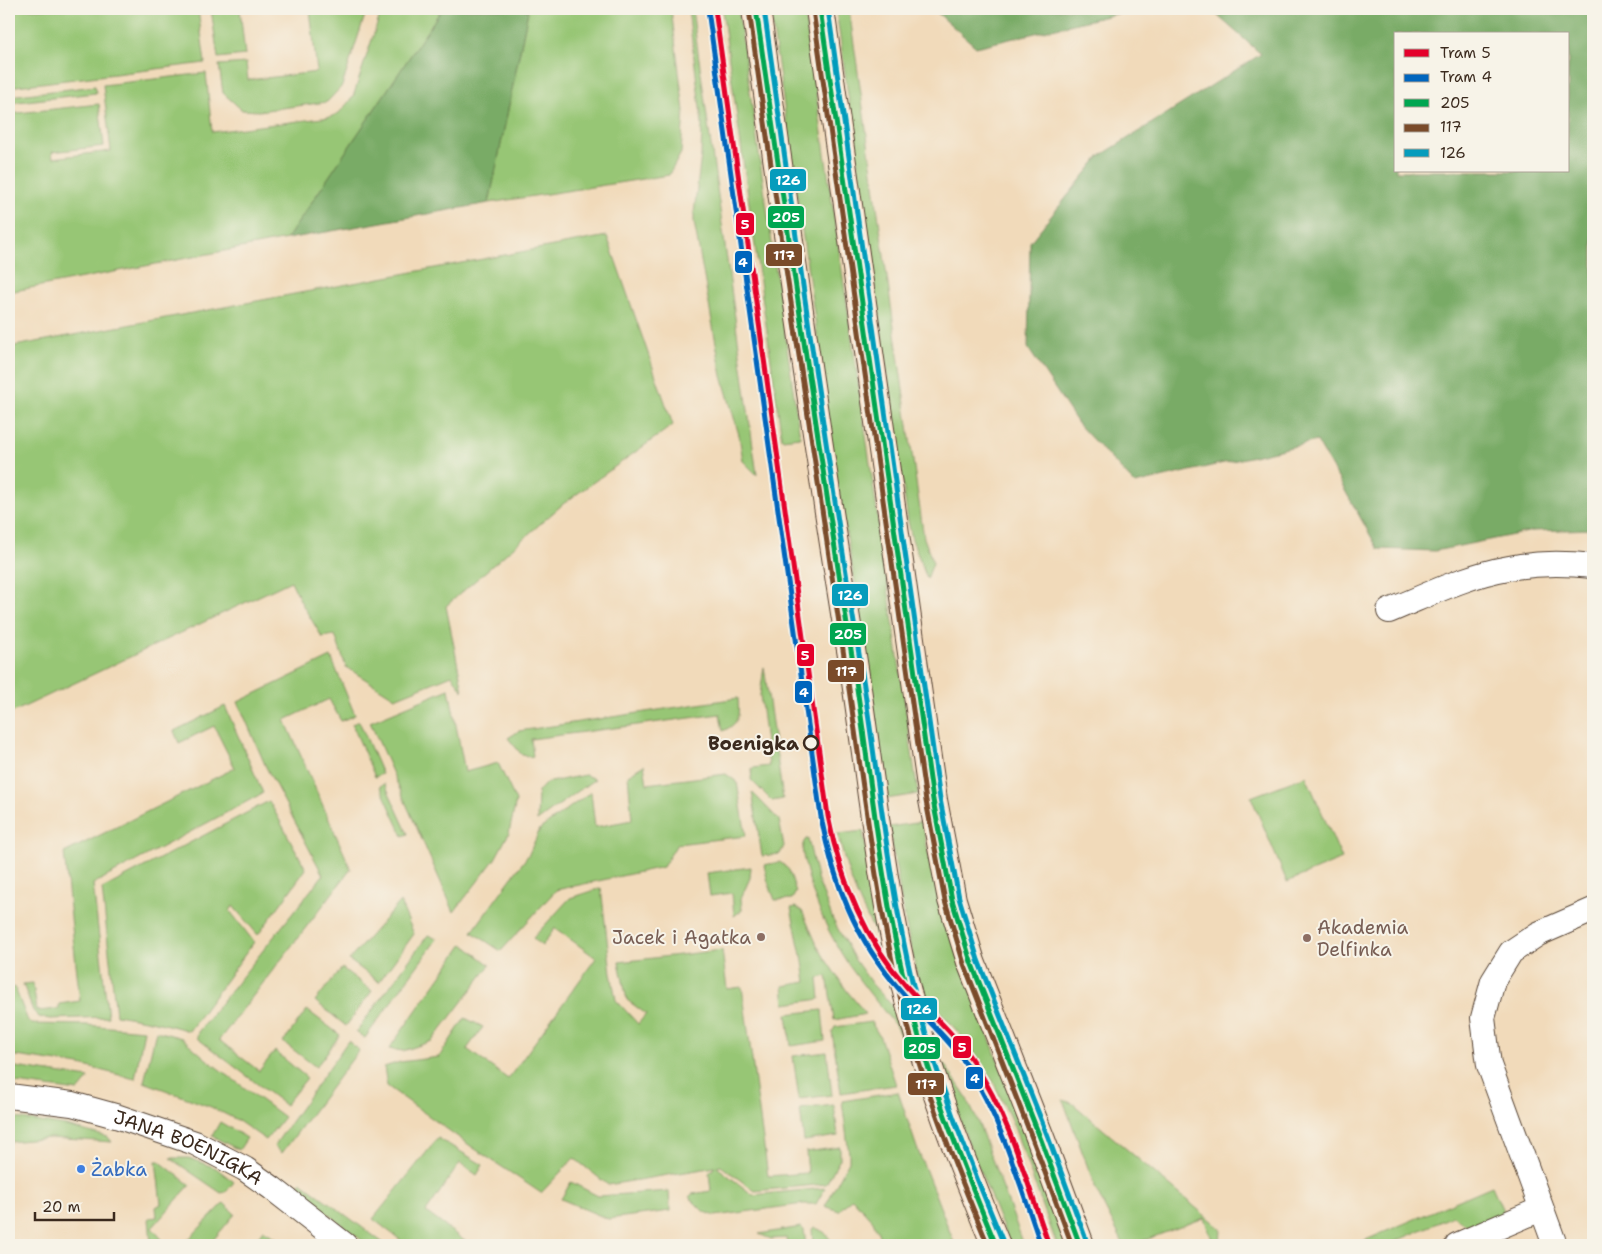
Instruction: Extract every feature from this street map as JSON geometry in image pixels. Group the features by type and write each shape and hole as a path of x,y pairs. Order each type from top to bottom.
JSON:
{"main road":[{"path":"756,9 887,899 906,985 939,1101 961,1161 996,1245"},
{"path":"820,9 932,800 952,900 971,962 1042,1140 1080,1245"}],"street":[{"path":"1389,611 1466,580 1509,568 1566,563 1593,566"},
{"path":"1555,1245 1489,1064 1484,1018 1493,981 1511,952 1538,934 1593,910"},
{"name":"JANA BOENIGKA","path":"9,1096 72,1104 119,1117 195,1143 245,1169 345,1245"},
{"path":"1457,1245 1541,1209"}],"green space":[{"path":"9,9 198,9 205,63 9,87"},
{"path":"211,9 240,9 245,55 218,58"},
{"path":"310,9 367,9 342,86 327,102 259,111 242,110 223,93 219,65 246,63 248,80 317,72"},
{"path":"382,9 442,9 287,239 9,292 9,114 99,104 104,146 52,152 53,158 111,151 103,85 206,73 212,132 330,117 339,113 353,97"},
{"path":"442,9 523,9 528,11 489,203 287,239"},
{"path":"523,9 671,9 684,111 681,153 669,175 489,203 528,11"},
{"path":"688,9 692,9 757,475 743,461 739,435 722,376 694,222 701,155 702,124"},
{"path":"722,9 738,9 800,437 782,439"},
{"path":"770,9 804,9 918,794 886,799 858,598 837,483 823,390 825,389"},
{"path":"836,9 849,9 924,538 933,563 927,579 912,539 908,521"},
{"path":"933,9 1137,9 976,47"},
{"path":"1210,9 1593,9 1593,529 1533,531 1435,551 1378,549 1317,441 1135,484 1079,425 1028,348 1030,242 1100,156 1261,54"},
{"path":"95,86 96,93 9,103 9,96"},
{"path":"607,236 673,425 563,504 446,606 463,691 452,675 395,698 346,667 335,635 322,637 302,604 291,581 9,714 9,347"},
{"path":"331,657 355,715 341,721 329,699 285,720 351,869 219,1040 259,1071 275,1051 307,1078 285,1105 197,1038 198,1032 323,875 266,767 238,702"},
{"path":"764,667 783,799 772,801 751,780 752,768 769,766 760,695"},
{"path":"449,689 465,772 498,763 516,801 509,833 495,859 454,912 370,722"},
{"path":"738,698 737,718 733,725 723,731 720,714 531,739 533,757 522,755 508,738 519,731"},
{"path":"225,706 263,793 93,884 108,1017 50,1019 39,1017 33,1011 23,984 33,983 37,1011 59,1009 59,1004 80,1001 64,853 235,768 214,726 179,743 174,731"},
{"path":"359,721 382,774 375,777 352,724"},
{"path":"644,765 647,784 726,774 737,782 746,836 677,844 663,867 556,890 501,951 472,932 529,854 540,829 591,792 595,827 632,820 628,775"},
{"path":"585,775 595,779 537,821 538,792 546,783"},
{"path":"1306,776 1342,859 1287,882 1251,797"},
{"path":"385,784 408,834 403,836 380,786"},
{"path":"752,792 779,820 784,846 780,854 762,856"},
{"path":"269,801 306,869 258,935 233,906 230,911 254,942 189,1031 116,1015 102,889"},
{"path":"922,822 942,911 1067,1245 1057,1245 1013,1124 993,1081 966,1041 920,989 904,916 889,827"},
{"path":"863,831 883,945 868,919 856,892 838,834"},
{"path":"806,839 808,839 817,878 833,920 855,960 872,984 900,1014 910,1052 906,1053 895,1025 850,967 829,932 813,894 803,857 802,849"},
{"path":"780,862 789,870 796,892 792,899 775,900 768,882 764,865"},
{"path":"751,867 750,878 741,898 742,910 734,916 732,893 710,896 707,873"},
{"path":"601,888 616,1000 638,1024 646,1014 627,1000 619,962 722,950 727,989 742,987 768,1176 808,1173 806,1152 840,1147 840,1159 826,1184 755,1191 721,1166 717,1167 753,1195 825,1188 816,1204 803,1204 715,1216 703,1211 689,1197 692,1194 711,1191 709,1173 715,1167 608,1185 574,1158 541,1193 472,1147 387,1086 384,1067 400,1062 439,1057 465,1018 483,1027 467,1049 508,1079 596,958 555,928 542,946 533,938 570,898"},
{"path":"400,902 414,934 379,982 349,960"},
{"path":"795,907 802,911 826,960 847,991 866,1014 834,1020 827,976 818,978 820,999 785,1004 783,986 806,982 791,908"},
{"path":"428,935 437,939 365,1038 356,1032"},
{"path":"463,944 490,965 432,1041 403,1051 389,1049"},
{"path":"342,968 372,991 346,1026 315,1001"},
{"path":"9,986 15,988 28,1021 32,1024 86,1025 144,1030 135,1079 80,1065 9,1055"},
{"path":"307,1010 340,1035 316,1067 283,1042"},
{"path":"822,1010 825,1041 791,1046 787,1014"},
{"path":"871,1022 880,1037 896,1085 841,1093 832,1032 835,1027"},
{"path":"156,1031 182,1038 211,1063 284,1117 266,1140 237,1120 211,1107 144,1082"},
{"path":"348,1041 359,1050 282,1153 274,1146"},
{"path":"827,1052 832,1095 799,1099 793,1056"},
{"path":"944,1064 964,1093 978,1122 1024,1245 1010,1245 961,1124 942,1065"},
{"path":"9,1066 89,1078 78,1091 9,1082"},
{"path":"898,1092 917,1148 955,1245 883,1245 873,1221 852,1198 839,1211 825,1206 849,1161 842,1101"},
{"path":"1063,1100 1072,1103 1221,1229 1220,1245 1214,1245 1204,1218 1132,1245 1124,1245 1097,1192"},
{"path":"834,1105 838,1136 804,1141 800,1109"},
{"path":"9,1117 66,1126 108,1137 112,1142 50,1138 9,1142"},
{"path":"220,1122 247,1138 239,1150 212,1136"},
{"path":"438,1138 483,1165 477,1175 460,1163 426,1212 470,1245 407,1245 373,1219"},
{"path":"170,1158 189,1158 216,1168 234,1182 226,1192 221,1193"},
{"path":"156,1161 159,1161 190,1185 152,1228 167,1245 151,1245 149,1218 157,1217 156,1207 161,1204"},
{"path":"301,1182 386,1245 368,1245 306,1197 298,1187"},
{"path":"571,1182 598,1196 669,1191 670,1211 608,1219 561,1199"},
{"path":"1492,1186 1504,1213 1470,1228 1453,1216 1387,1245 1354,1245"},
{"path":"224,1203 235,1214 209,1245 183,1245"},
{"path":"801,1227 804,1230 806,1245 787,1245 786,1238 771,1239 759,1234"},
{"path":"814,1227 824,1232 835,1245 813,1245 812,1229"},
{"path":"263,1230 284,1243 284,1245 252,1245"}],"tram line":[{"name":"5","path":"715,9 828,816 839,862 855,906 877,948 906,986 959,1042 987,1084 1017,1151 1049,1245"},
{"name":"4","path":"708,10 821,817 832,864 848,909 884,971 961,1056 980,1088 1001,1131 1041,1245"}],"transit line":[{"name":"205","path":"756,9 882,864 897,947 914,1021 934,1086 996,1245"},
{"name":"126","path":"764,9 821,412 896,903 921,1018 941,1083 1003,1242"},
{"name":"205","path":"820,9 933,800 952,900 971,962 1080,1245"},
{"name":"126","path":"828,9 940,799 959,898 978,960 1087,1242"},
{"name":"117","path":"749,10 868,826 889,948 906,1021 926,1086 988,1245"},
{"name":"117","path":"813,10 926,801 945,901 964,964 1072,1245"}],"place":[{"name":"Boenigka","path":"811,743"},
{"name":"Jacek i Agatka","path":"761,937"},
{"name":"Akademia Delfinka","path":"1307,938"},
{"name":"Żabka","path":"81,1169"}]}
